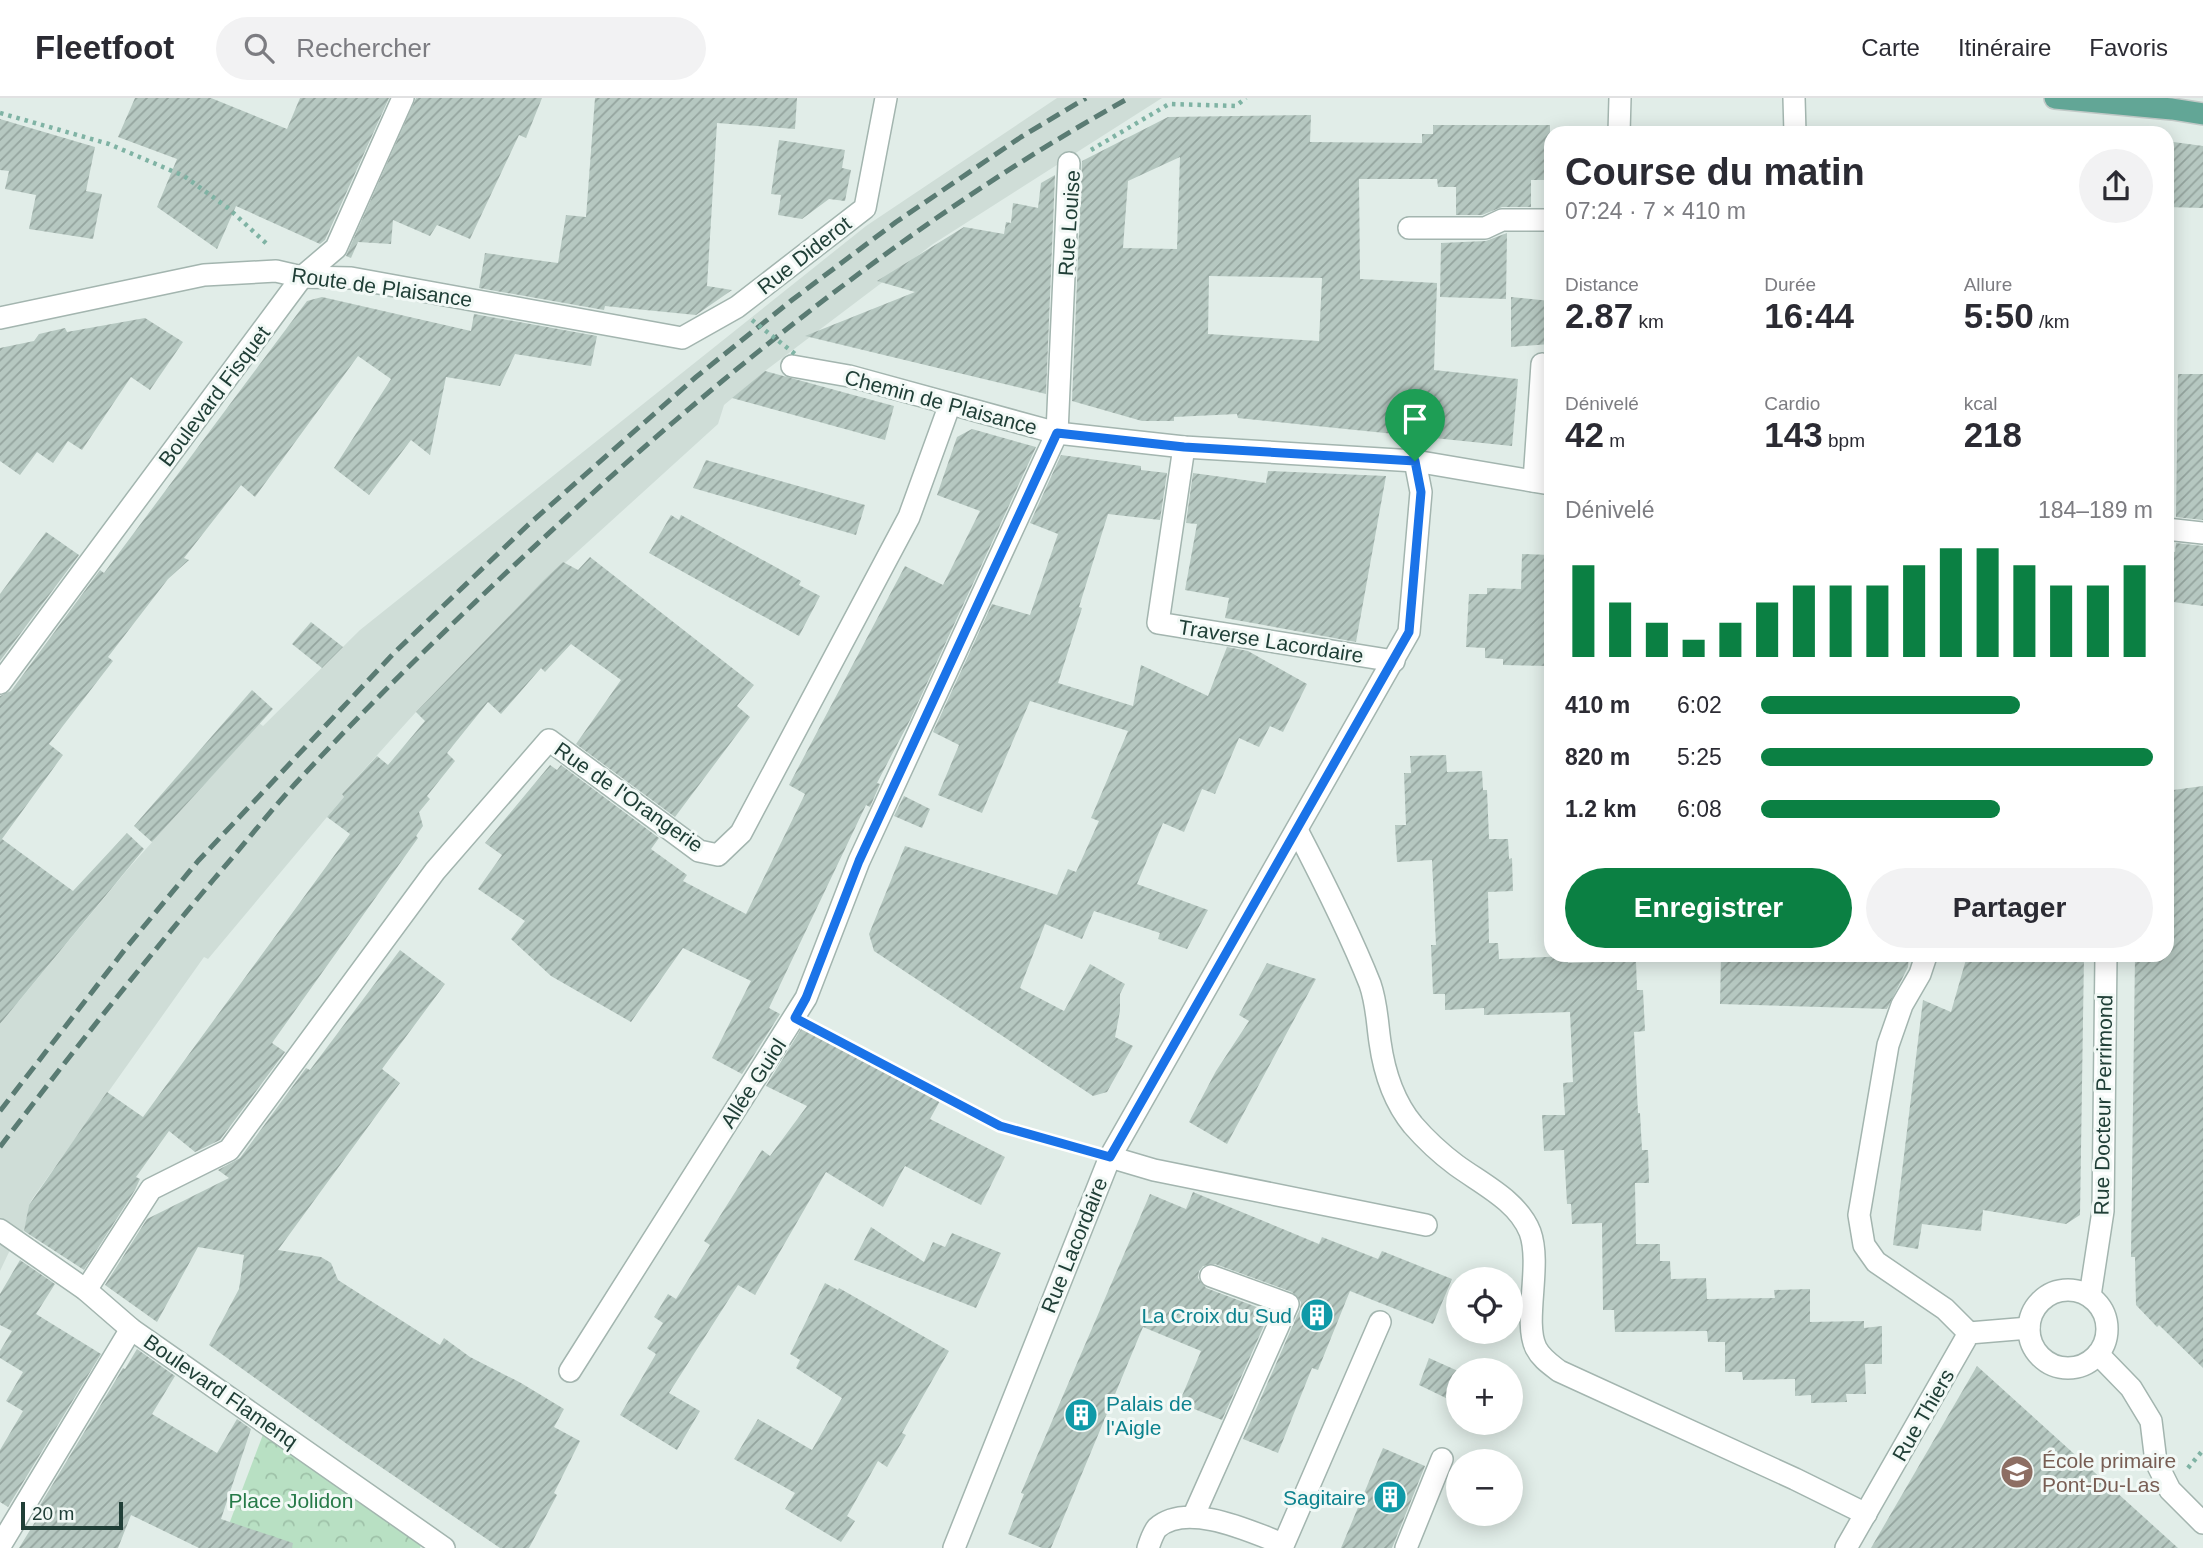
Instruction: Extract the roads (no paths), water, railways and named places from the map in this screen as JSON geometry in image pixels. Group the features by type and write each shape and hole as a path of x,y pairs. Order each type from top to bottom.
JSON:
{"main road":[{"path":"2055,98 2203,114"}],"street":[{"name":"Boulevard Fisquet","path":"0,683 302,277 336,248 403,98"},
{"name":"Rue Diderot","path":"682,338 737,307 865,208 886,98"},
{"path":"1619,126 1620,98"},
{"path":"1794,98 1795,126"},
{"name":"Rue Louise","path":"1057,433 1069,163"},
{"path":"1409,228 1485,228 1502,220 1544,220"},
{"name":"Route de Plaisance","path":"0,318 204,275 276,271 302,277 351,278 682,338"},
{"name":"Chemin de Plaisance","path":"793,360 1057,433 1184,447 1415,461 1542,482"},
{"path":"1542,364 1542,482"},
{"name":"Rue de l'Orangerie","path":"86,1290 150,1189 229,1150 435,871 549,740 699,851 718,855 741,834 909,517 950,404"},
{"name":"Allée Guiol","path":"570,1371 806,998 859,861 1057,433"},
{"name":"Traverse Lacordaire","path":"1184,447 1157,623 1394,661"},
{"name":"Rue Lacordaire","path":"954,1548 1110,1157 1409,632 1421,492 1415,461"},
{"path":"2174,530 2203,533"},
{"path":"1297,830 1330,894 1370,986 1378,1012 1386,1072 1397,1101 1430,1144 1507,1202 1525,1222 1532,1244 1534,1264 1532,1336 1540,1355 1559,1371 1866,1514"},
{"path":"1924,962 1902,1005 1888,1045 1859,1215 1864,1245 1876,1262 1945,1309 1969,1333 2029,1328"},
{"name":"Rue Docteur Perrimond","path":"2090,1296 2104,1210 2106,962"},
{"path":"1110,1157 1154,1170 1426,1225"},
{"name":"Boulevard Flamenq","path":"0,1230 86,1290 131,1329 423,1541 444,1548"},
{"path":"1193,1517 1287,1304 1211,1276"},
{"path":"2068,1289 2090,1296 2104,1313 2107,1336 2098,1354 2090,1362 2069,1368 2050,1365 2033,1348 2029,1328 2037,1304 2054,1292 2068,1289"},
{"path":"1152,1539 1173,1519 1193,1517 1238,1527 1282,1546 1380,1322"},
{"path":"0,1546 131,1329"},
{"name":"Rue Thiers","path":"1846,1548 1969,1333"},
{"path":"2098,1354 2131,1388 2151,1421 2156,1462 2170,1490 2203,1523"},
{"path":"1406,1548 1442,1459"}],"railway":[{"path":"0,1111 126,948 198,861 394,653 528,525 696,377 792,300 896,222 1021,137 1086,98"},
{"path":"0,1147 132,978 295,784 415,660 540,541 684,413 867,267 995,179 1129,98"}],"place":[{"name":"La Croix du Sud","path":"1317,1315"},
{"name":"Palais de l'Aigle","path":"1081,1415"},
{"name":"École primaire Pont-Du-Las","path":"2017,1472"},
{"name":"Sagitaire","path":"1390,1497"}],"park label":[{"name":"Place Jolidon","path":"291,1500"}]}
